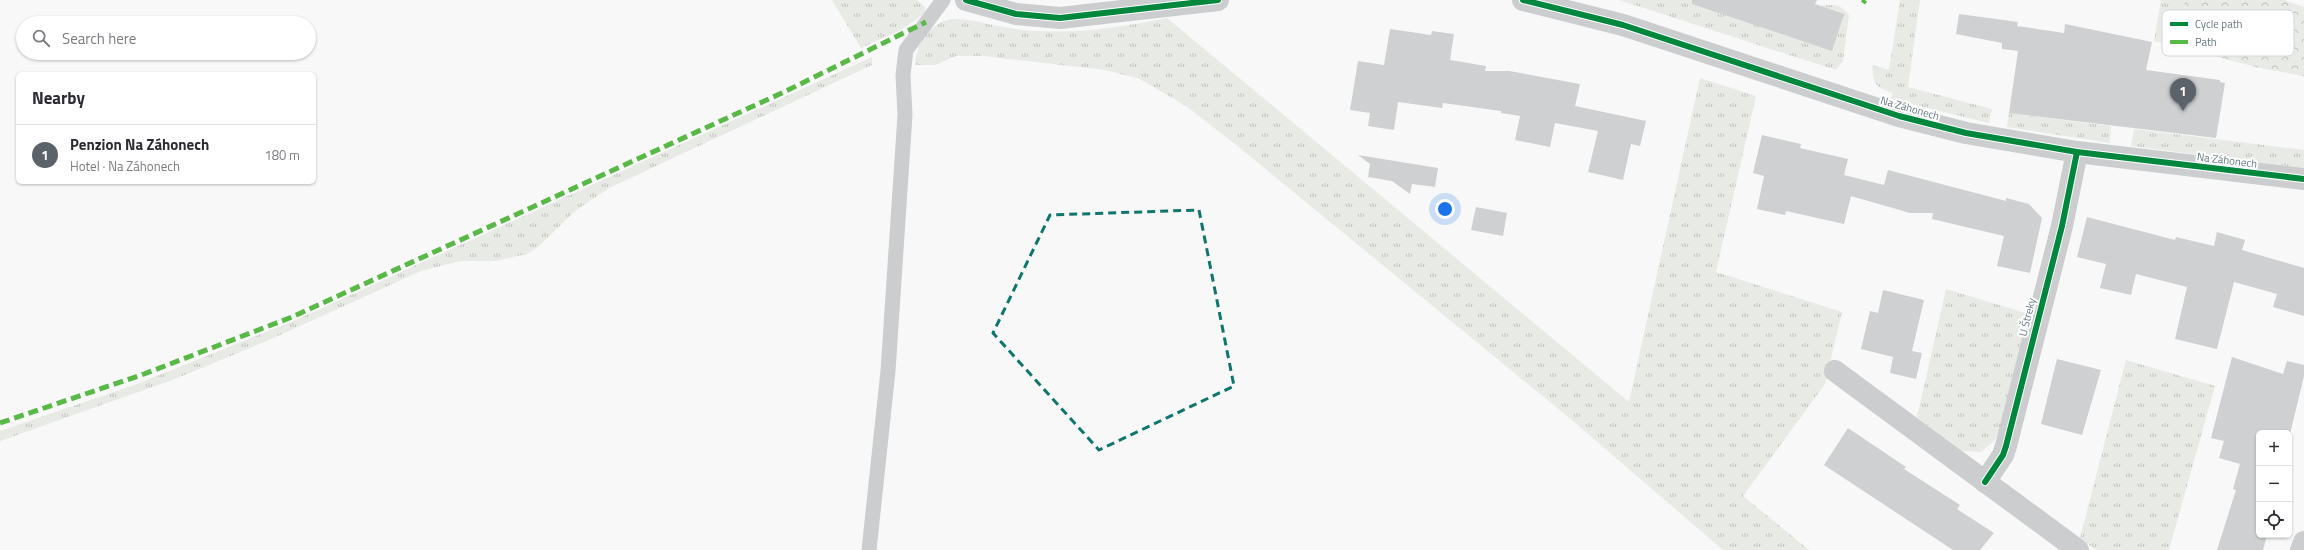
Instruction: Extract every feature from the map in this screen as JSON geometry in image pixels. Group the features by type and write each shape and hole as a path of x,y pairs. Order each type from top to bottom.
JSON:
{"street":[{"path":"966,0 1016,14 1060,18 1218,0"},
{"name":"Na Záhonech","path":"1522,0 1623,25 1898,116 1986,137 2077,152 2304,179"},
{"name":"U Štreky","path":"1985,482 2003,455 2006,446 2062,226 2077,152"},
{"path":"1835,371 2078,550"},
{"path":"2301,550 2304,542"}],"lane":[{"path":"868,550 889,363 905,115 903,75 906,50 943,0"}],"highlighted area":[{"path":"1199,210 1234,386 1099,450 993,333 1050,215"}],"green space":[{"path":"832,0 917,0 925,7 925,13 901,30 861,48"},
{"path":"1619,0 1799,0 1814,5 1833,5 1841,7 1849,15 1843,61 1836,70"},
{"path":"1900,0 1920,0 1908,87 1992,109 1989,123 1891,99 1893,93 1882,89 1876,84 1873,77 1872,65 1889,70"},
{"path":"2161,0 2185,0 2183,10 2162,10 2162,43 2154,41"},
{"path":"2185,0 2284,0 2304,7 2304,76 2260,68 2214,56 2294,56 2294,10 2183,10"},
{"path":"1167,18 1629,402 1700,78 1756,96 1716,272 1842,312 1825,384 1743,496 1809,550 1723,550 1573,421 1235,144 1186,106 1140,79 1105,70 983,56 956,56 935,65 915,65 917,52 923,39 938,24 951,19 966,20 1025,30 1066,31 1106,28"},
{"path":"872,57 872,65 609,188 575,211 538,247 527,254 495,261 460,261 421,271 269,340 175,379 0,441 0,431 137,384 298,319"},
{"path":"2009,113 2111,126 2110,143 2007,127"},
{"path":"2134,129 2304,150 2304,168 2131,146"},
{"path":"1946,289 2029,314 1999,433 1994,441 1981,452 1962,451 1917,417"},
{"path":"2126,360 2215,386 2169,550 2096,550 2080,538"}],"building":[{"path":"1692,0 1817,0 1815,4 1844,14 1832,51 1692,4"},
{"path":"1959,14 2018,22 2017,26 2064,33 2065,24 2152,42 2146,70 2220,80 2220,82 2225,83 2216,138 2009,113 2018,51 2002,49 2002,43 1956,34"},
{"path":"1390,29 1431,35 1432,31 1454,34 1450,60 1486,66 1485,71 1509,71 1580,84 1575,106 1646,121 1640,146 1631,144 1623,180 1588,172 1598,131 1555,123 1550,147 1515,140 1520,116 1501,113 1501,111 1443,103 1442,108 1398,102 1394,130 1368,126 1370,113 1350,110 1358,61 1384,65"},
{"path":"1762,135 1801,144 1800,148 1848,159 1844,175 1884,185 1888,170 2006,201 2006,198 2029,204 2042,218 2030,273 1997,266 2004,236 1932,219 1933,213 1910,213 1851,196 1844,224 1786,211 1785,215 1757,209 1764,176 1753,173"},
{"path":"1358,155 1438,168 1435,187 1412,184 1410,194 1392,181 1368,177 1370,164"},
{"path":"1476,207 1507,213 1503,236 1471,230"},
{"path":"2087,217 2175,240 2176,237 2214,246 2217,232 2245,240 2242,250 2304,268 2304,316 2273,307 2277,294 2234,282 2217,349 2175,339 2187,287 2136,274 2131,295 2100,288 2106,264 2077,257"},
{"path":"1883,290 1924,300 1912,351 1922,353 1916,379 1890,373 1893,357 1861,349 1870,311 1878,313"},
{"path":"2232,357 2283,374 2287,361 2304,365 2304,376 2291,430 2256,430 2256,538 2266,538 2263,550 2217,550 2236,490 2233,489 2240,464 2219,458 2224,441 2211,438"},
{"path":"2057,359 2101,370 2082,435 2041,424"},
{"path":"1848,428 1906,467 1904,469 1960,505 1957,509 1994,533 1980,550 1953,550 1824,465"}],"marked path":[{"path":"0,423 144,374 292,317 784,92 926,22"}],"cycle path":[{"path":"966,0 1016,14 1060,18 1218,0"},
{"path":"1523,0 1623,25 1899,116 1966,133 2077,152 2304,179"},
{"path":"1985,482 2003,455 2006,446 2062,226 2077,152"}],"place":[{"name":"Penzion Na Záhonech","path":"2183,111"}]}
